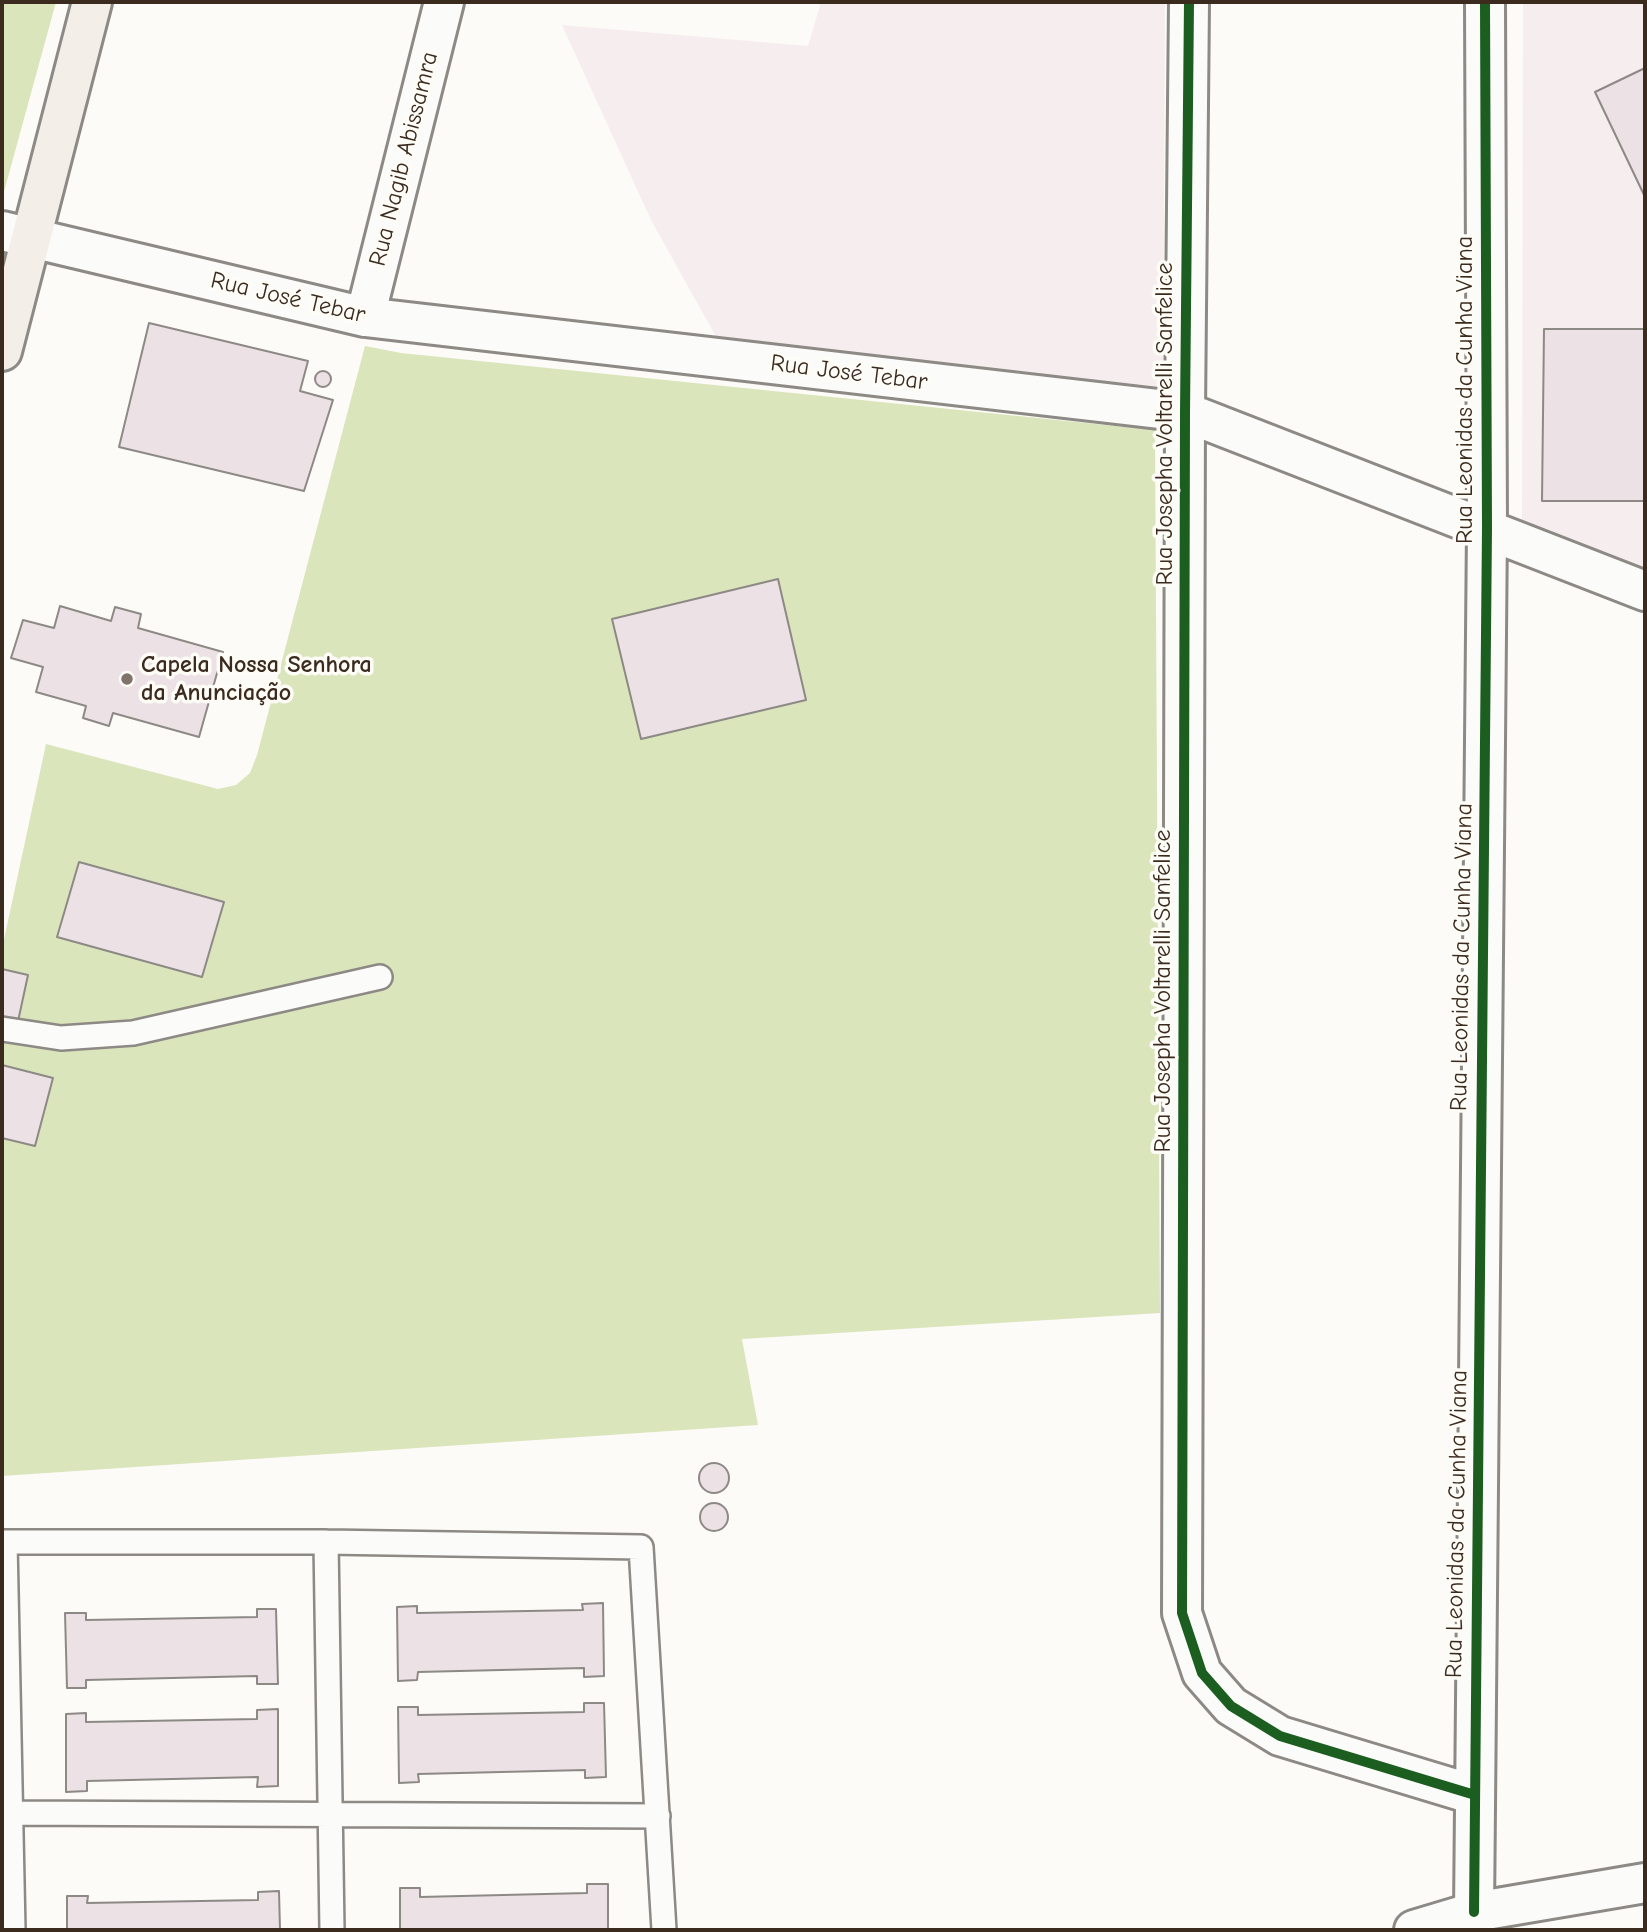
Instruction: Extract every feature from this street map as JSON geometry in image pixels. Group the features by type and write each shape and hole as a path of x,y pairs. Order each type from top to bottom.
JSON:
{"main road":[{"path":"2,351 16,234 92,2"}],"street":[{"name":"Rua Nagib Abissamra","path":"365,317 444,2"},
{"name":"Rua Josepha Voltarelli Sanfelice","path":"1189,2 1185,412 1182,1613 1202,1672 1231,1706 1280,1736 1475,1795"},
{"name":"Rua Leonidas da Cunha Viana","path":"1474,1921 1487,528 1485,2"},
{"name":"Rua José Tebar","path":"16,234 365,317 1185,412 1645,591"},
{"path":"1414,1930 1474,1921 1645,1883"}],"lane":[{"path":"2,1029 61,1038 133,1033 380,977"},
{"path":"13,1930 5,1685 5,1542 326,1542 641,1547 664,1930"},
{"path":"326,1542 332,1930"},
{"path":"10,1813 658,1816"}],"shaded area":[{"path":"821,2 1165,2 1163,387 719,342 651,220 562,25 808,46"},
{"path":"1523,2 1645,2 1645,68 1595,92 1645,197 1645,329 1544,329 1542,500 1645,501 1645,568 1522,523"}],"green space":[{"path":"2,2 56,2 2,199"},
{"path":"365,346 401,353 1155,430 1160,1313 742,1339 758,1425 2,1476 2,949 46,744 218,789 236,785 250,773"}],"building":[{"path":"1645,68 1645,197 1595,92"},
{"path":"149,323 308,361 300,391 333,400 304,491 119,447"},
{"path":"1544,329 1645,329 1645,501 1542,501"},
{"path":"323,371 331,379 323,387 315,379"},
{"path":"778,579 806,700 641,739 612,619"},
{"name":"Capela Nossa Senhora da Anunciação","path":"60,606 111,621 115,607 141,614 138,628 223,652 199,737 113,713 109,726 83,718 86,706 36,692 43,667 11,658 23,620 54,628"},
{"path":"79,862 224,902 202,977 57,937"},
{"path":"2,969 28,975 17,1026 2,1023"},
{"path":"2,1065 53,1078 35,1146 2,1138"},
{"path":"714,1463 725,1467 729,1478 725,1489 714,1493 703,1489 699,1478 703,1467"},
{"path":"714,1503 724,1507 728,1517 724,1527 714,1531 704,1527 700,1517 704,1507"},
{"path":"603,1603 604,1676 584,1677 584,1668 418,1672 417,1680 398,1681 397,1607 417,1606 417,1613 583,1610 582,1604"},
{"path":"257,1609 276,1609 278,1684 257,1684 257,1676 86,1680 86,1688 67,1688 65,1613 86,1613 86,1620 257,1617"},
{"path":"584,1703 604,1703 606,1777 585,1778 585,1770 418,1774 419,1782 399,1783 398,1707 418,1707 418,1715 584,1712"},
{"path":"278,1709 278,1786 257,1787 258,1777 87,1781 87,1791 66,1792 66,1714 86,1713 86,1722 257,1719 257,1710"},
{"path":"587,1884 608,1884 608,1930 400,1930 400,1888 420,1888 420,1897 587,1893"},
{"path":"279,1891 280,1930 67,1930 67,1896 88,1896 87,1903 258,1900 258,1892"}],"cycle path":[{"path":"1189,2 1185,412 1182,1613 1202,1673 1231,1706 1280,1736 1475,1795"},
{"path":"1474,1912 1487,528 1485,2"}],"place":[{"name":"Capela Nossa Senhora da Anunciação","path":"127,679"}]}
